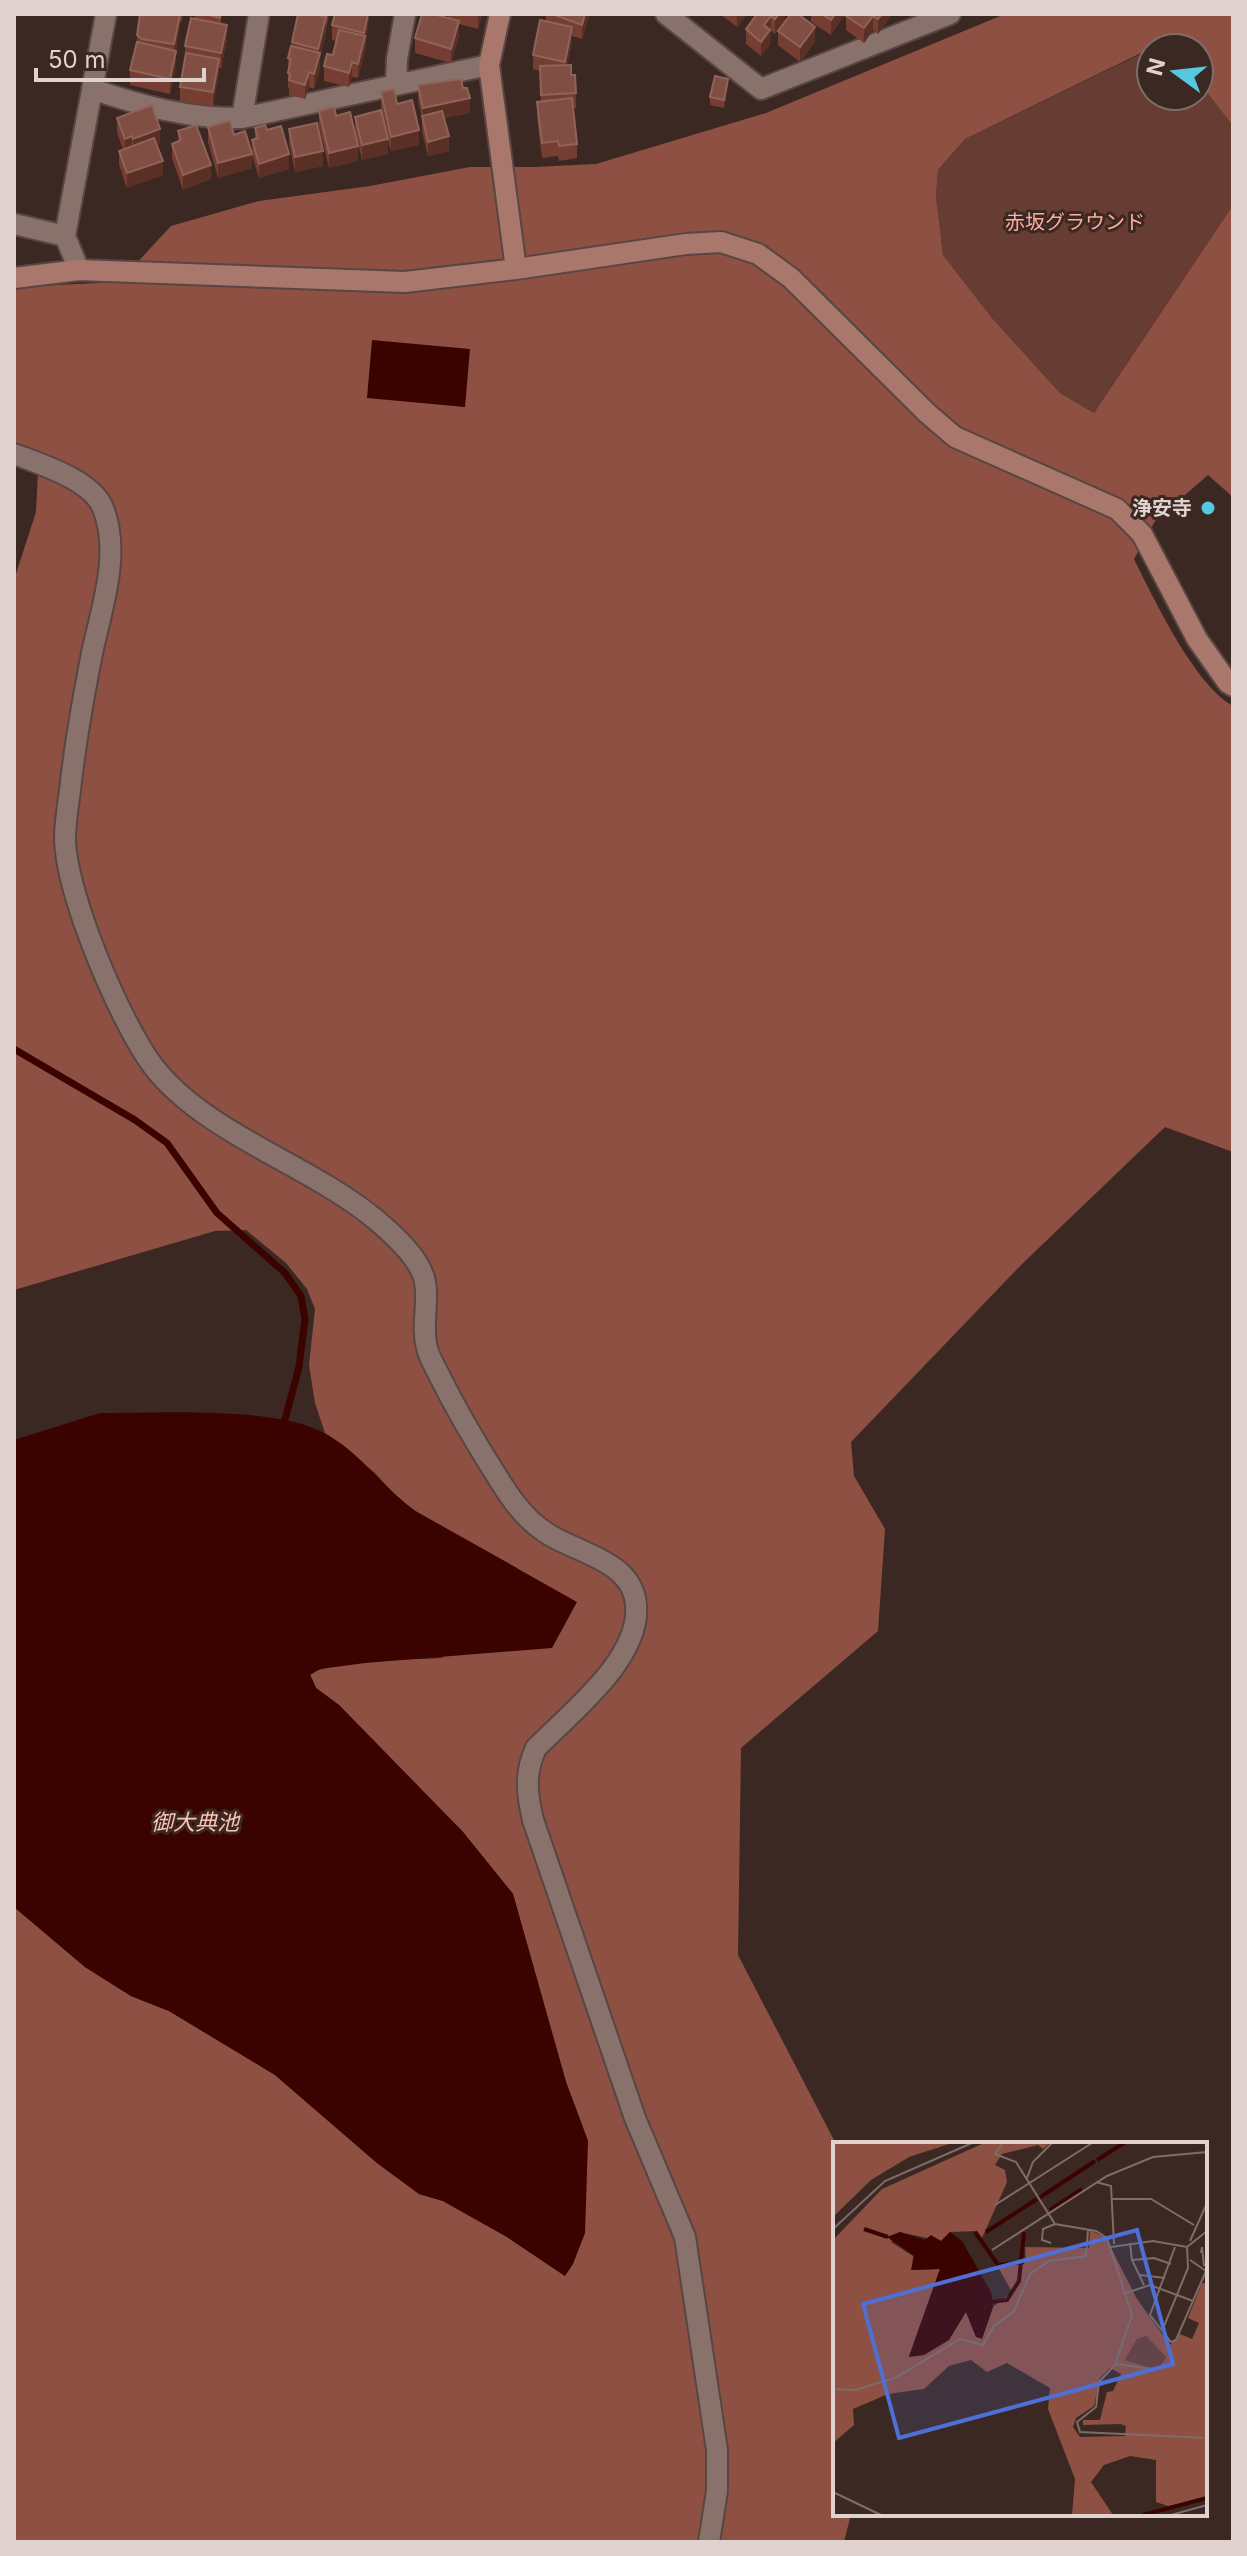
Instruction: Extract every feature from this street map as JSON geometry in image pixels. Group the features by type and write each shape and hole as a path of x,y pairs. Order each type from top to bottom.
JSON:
{"street":[{"path":"79,270 65,236 106,14"},
{"path":"242,118 259,14"},
{"path":"396,85 405,14"},
{"path":"500,14 489,65 516,269"},
{"path":"666,14 761,89 925,18 950,14"},
{"path":"92,89 206,119 242,118 489,65"},
{"path":"14,224 65,236"},
{"path":"14,278 79,270 405,282 686,244 721,242 758,254 791,278 955,437 1117,509 1142,534 1197,639 1233,686"},
{"path":"14,454 54,469 80,484 101,502 109,526 111,555 78,719 65,835 67,864 99,961 131,1030 154,1068 190,1103 327,1185 376,1220 413,1257 425,1281 427,1349 456,1409 492,1469 528,1519 546,1534 615,1567 626,1578 636,1603 634,1625 620,1661 536,1748 528,1765 526,1789 538,1835 635,2118 685,2237 717,2450 717,2491 709,2542"}],"green space":[{"name":"赤坂グラウンド","path":"1135,57 1135,112 1215,112 1215,103 1233,126 1233,205 1094,413 1060,393 992,318 943,255 936,196 938,170 965,139"}],"shaded area":[{"path":"1005,14 1233,14 1233,126 1215,103 1215,32 1135,32 1135,56 965,139 938,170 936,196 943,255 992,318 1060,393 1094,413 1233,205 1233,497 1208,475 1155,521 1134,559 1190,660 1218,695 1233,706 1233,1152 1165,1127 1021,1265 851,1442 854,1476 885,1529 878,1631 741,1748 738,1955 835,2142 833,2516 850,2516 844,2542 14,2542 14,1907 85,1967 131,1996 169,2011 275,2075 377,2163 419,2194 443,2201 507,2237 565,2276 588,2141 566,2082 513,1894 463,1832 339,1705 316,1688 310,1674 338,1665 442,1658 517,1568 399,1500 375,1473 325,1433 315,1403 309,1365 315,1309 307,1289 286,1263 246,1230 215,1231 14,1290 14,580 36,512 39,453 14,444 14,287 119,282 171,226 259,201 370,186 470,167 596,164 766,113"}],"water":[{"path":"372,340 470,349 465,407 367,398"},
{"name":"御大典池","path":"100,1413 215,1413 276,1418 302,1424 324,1433 349,1450 417,1512 577,1602 552,1648 365,1663 320,1669 310,1675 316,1688 339,1705 463,1832 513,1894 566,2082 588,2141 585,2233 565,2276 507,2237 443,2201 419,2194 377,2163 275,2075 169,2011 131,1996 85,1967 14,1907 14,1440"}],"building":[{"path":"140,14 180,14 174,44 142,39 137,35"},
{"path":"298,14 326,17 318,49 292,42"},
{"path":"335,14 368,14 364,33 332,25"},
{"path":"422,14 459,21 451,49 415,38"},
{"path":"552,14 585,14 582,25"},
{"path":"757,14 779,14 775,19 771,16 764,25 770,30 761,42 746,29"},
{"path":"791,14 798,14 815,27 800,47 778,31"},
{"path":"847,14 882,14 878,19 873,16 864,28"},
{"path":"191,18 227,25 221,53 185,46"},
{"path":"540,20 572,27 565,62 533,55"},
{"path":"339,30 365,36 358,64 352,62 349,73 324,66 327,54 333,55"},
{"path":"137,42 176,51 170,79 130,70"},
{"path":"291,46 320,53 314,74 309,72 305,85 289,80"},
{"path":"186,53 219,59 213,92 180,87"},
{"path":"571,65 576,93 541,95 540,66"},
{"path":"715,76 728,79 724,100 710,97"},
{"path":"461,79 470,98 423,108 418,85"},
{"path":"394,89 397,104 412,100 419,130 391,137 381,92"},
{"path":"572,98 577,144 559,146 558,141 542,143 537,102"},
{"path":"152,105 160,129 125,139 117,118"},
{"path":"334,107 336,116 350,112 358,146 329,153 319,111"},
{"path":"381,110 388,139 362,145 355,117"},
{"path":"442,111 449,136 428,142 422,116"},
{"path":"230,121 234,135 245,131 252,154 218,163 208,127"},
{"path":"317,123 323,151 295,157 289,129"},
{"path":"196,125 211,165 183,175 172,144 181,140 178,131"},
{"path":"265,125 267,130 281,126 289,154 259,164 252,140 258,138 255,128"},
{"path":"154,138 163,161 127,173 119,151"}],"waterway":[{"path":"14,1049 135,1120 167,1143 217,1213 285,1273 301,1296 305,1319 299,1367 283,1427"}],"place":[{"name":"浄安寺","path":"1208,508"}]}
